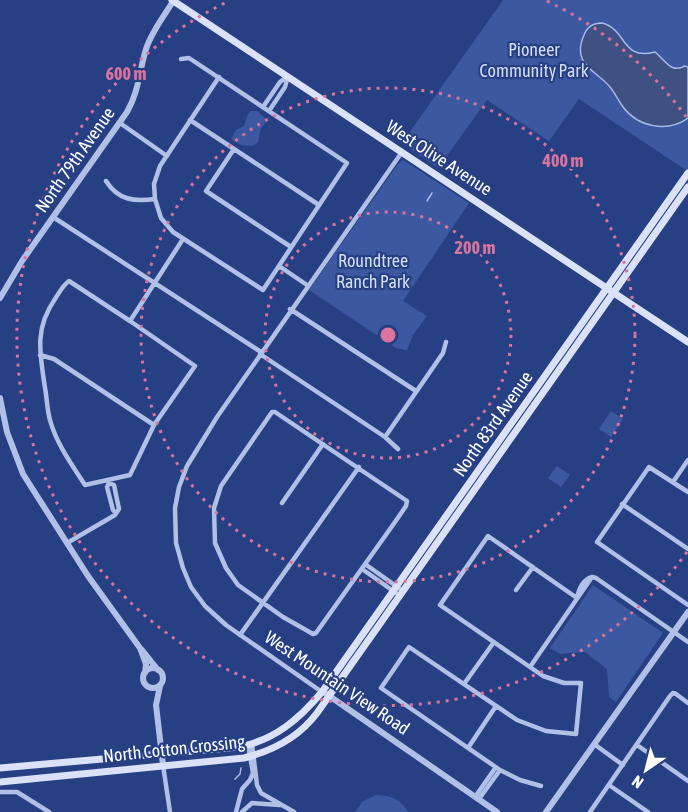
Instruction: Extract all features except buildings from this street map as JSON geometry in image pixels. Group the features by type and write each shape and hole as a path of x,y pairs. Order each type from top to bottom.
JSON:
{"main road":[{"name":"West Olive Avenue","path":"173,0 688,342"},
{"name":"North 83rd Avenue","path":"325,694 687,178"},
{"name":"North 83rd Avenue","path":"610,289 688,187"},
{"name":"North Cotton Crossing","path":"0,768 250,745 287,727 325,694"},
{"name":"North Cotton Crossing","path":"0,782 223,761 252,756 276,747 299,732 312,719 325,694"},
{"path":"287,727 299,732"}],"street":[{"name":"North 79th Avenue","path":"0,298 11,276 120,123 138,89 146,49 152,34 173,0"},
{"path":"181,59 189,58 219,77 347,163 263,290 183,239 166,225 158,212 155,199 155,179 167,156 219,77"},
{"path":"263,107 280,82 288,76"},
{"path":"269,111 285,87 288,76"},
{"path":"190,120 319,205"},
{"path":"120,123 167,156"},
{"path":"234,149 206,191 291,247"},
{"name":"West Mountain View Road","path":"402,152 217,417 183,477 174,519 176,543 191,587 205,606 240,635 497,812"},
{"path":"106,181 118,194 129,200 155,199"},
{"path":"53,217 261,353 398,448"},
{"path":"130,321 183,239"},
{"path":"279,266 307,285"},
{"path":"69,281 195,366 154,425 130,475 109,482 85,485 62,448 50,421 40,355 43,321 60,291 69,281"},
{"path":"291,309 416,392"},
{"path":"385,437 443,353 446,342"},
{"path":"40,355 54,359 154,425"},
{"path":"0,398 7,432 19,466 67,543 140,648 146,664 144,681 156,705 170,812"},
{"path":"272,412 323,444 406,498 407,503 313,634 238,585 219,553 215,543 213,525 214,508 221,486 272,412"},
{"path":"282,502 323,444"},
{"path":"673,482 688,460"},
{"path":"240,635 359,467"},
{"path":"688,492 649,467 597,542 688,604"},
{"path":"67,543 116,513 117,498 114,485 109,482"},
{"path":"622,504 688,549"},
{"path":"541,786 520,780 498,769 381,688 409,647 529,726 546,731 576,734 581,683 556,682 530,667 440,605 488,536 577,598"},
{"path":"363,566 398,591"},
{"path":"516,590 533,567"},
{"path":"530,667 577,598 585,581 592,577 688,642"},
{"path":"546,812 688,612"},
{"path":"465,684 494,642"},
{"path":"140,648 163,677 156,705"},
{"path":"145,673 152,669 158,670"},
{"path":"148,687 160,686"},
{"path":"590,812 673,693 688,703"},
{"path":"468,748 496,706"},
{"path":"594,744 622,765"},
{"path":"250,745 257,785 261,793 294,812"},
{"path":"637,745 688,781"},
{"path":"236,812 242,789 253,773 252,756"},
{"path":"477,798 498,769"},
{"path":"247,784 257,785"},
{"path":"609,785 648,812"},
{"path":"0,792 17,792 49,812"},
{"path":"242,812 259,799 261,793"},
{"path":"242,796 246,801 253,803 280,805"}],"green space":[{"name":"Pioneer Community Park","path":"503,0 688,0 688,168 686,170 579,99 549,141 487,100 438,168 402,143"},
{"path":"251,111 257,111 266,119 258,142 252,146 237,143 231,139 236,130 244,126"},
{"name":"Roundtree Ranch Park","path":"403,160 469,203 403,301 427,316 413,335 407,350 396,348 309,290"},
{"path":"611,411 623,419 611,437 599,429"},
{"path":"557,466 570,475 561,487 548,478"},
{"path":"593,585 663,633 616,702 609,697 607,669 585,652 560,654 550,648"},
{"path":"376,795 395,799 408,812 355,812 362,802"}],"shaded area":[{"path":"602,23 616,31 636,52 644,54 655,52 672,67 688,67 688,118 680,123 653,126 629,114 610,87 583,60 581,45 584,35 589,28"}],"waterway":[{"path":"427,201 432,193"},
{"path":"235,779 240,774 241,768"}]}
